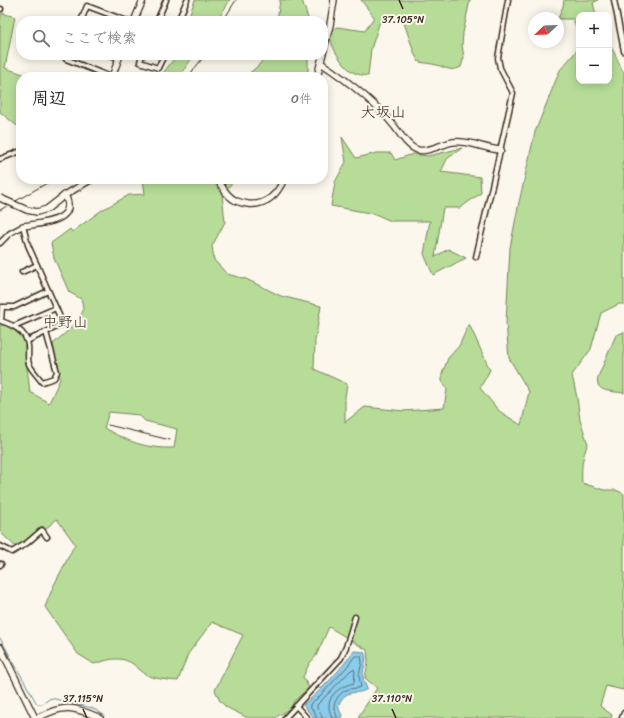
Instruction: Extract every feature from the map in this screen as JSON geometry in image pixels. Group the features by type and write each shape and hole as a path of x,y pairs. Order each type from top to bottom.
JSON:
{"street":[{"path":"136,16 143,0"},
{"path":"159,16 166,0"},
{"path":"180,16 187,0"},
{"path":"328,32 334,0"},
{"path":"476,257 513,93 500,68 498,58 508,0"},
{"path":"614,0 624,51"},
{"path":"83,16 87,6 114,16"},
{"path":"68,60 98,72"},
{"path":"113,72 119,60"},
{"path":"141,60 140,62 158,68 162,60"},
{"path":"319,72 323,60"},
{"path":"322,63 373,104 413,148 419,151 461,141 471,142 489,149 501,150"},
{"path":"0,159 16,153"},
{"path":"0,198 27,210 41,212 84,184"},
{"path":"220,184 224,191 237,202 251,204 259,204 268,200 278,191 282,184"},
{"path":"0,243 10,233 23,226 49,221 63,216 68,209 69,203 65,195"},
{"path":"23,226 28,245 63,324 27,341"},
{"path":"22,272 37,265"},
{"path":"46,332 57,372 54,378 42,382 34,372 28,360 27,341 25,336 14,326 1,321 2,307 14,307 48,291"},
{"path":"14,326 56,308"},
{"path":"0,546 12,552 27,543 42,530 48,537"},
{"path":"285,718 341,658 355,617"},
{"path":"0,647 36,718 65,708 78,709 100,718"},
{"path":"296,706 308,718"},
{"path":"622,718 624,713"}],"green space":[{"path":"195,0 230,0 220,16 189,16"},
{"path":"280,0 302,0 307,16 278,16"},
{"path":"361,0 470,0 463,33 462,45 464,57 461,67 457,69 450,69 419,62 415,55 403,20 380,21 371,49 368,76 358,74 346,67 336,53 331,42 329,32 337,27 365,31 374,17"},
{"path":"564,0 598,0 593,3 595,12 576,12 576,28 573,19 564,19 564,12 561,12"},
{"path":"2,13 15,17 5,68 17,72 16,125 0,112 0,20"},
{"path":"612,50 624,73 624,159 622,164 624,172 624,304 619,304 601,313 591,349 572,375 580,420 588,444 582,463 582,483 604,490 616,490 624,494 624,687 623,690 606,686 600,706 612,715 611,718 359,718 358,717 377,688 365,678 368,662 367,650 329,627 316,656 309,664 303,677 309,688 294,701 292,707 275,718 248,718 226,707 220,701 215,690 243,635 212,622 188,654 178,681 149,676 128,661 114,659 94,664 78,654 45,607 53,587 75,544 57,519 20,551 0,532 0,325 7,325 25,339 30,392 49,403 60,379 53,344 75,323 82,314 83,309 81,299 69,292 54,258 51,243 70,229 72,232 102,210 129,195 145,194 144,184 231,184 222,194 225,222 212,246 214,260 227,274 246,279 281,296 321,306 315,340 314,369 347,384 345,397 345,422 365,407 404,411 444,408 447,389 442,381 442,374 448,358 459,346 469,324 490,370 480,388 499,411 521,425 529,392 509,358 506,322 510,248 535,132 560,70 576,51 576,84 612,84","holes":["109,412 139,415 145,421 177,429 174,448 164,448 138,444 104,428"]},
{"path":"173,60 191,60 182,72 164,72"},
{"path":"262,60 308,60 308,72 251,72"},
{"path":"342,137 356,158 377,153 391,153 395,160 413,154 428,156 462,148 447,159 441,172 480,177 481,193 460,208 443,208 435,257 448,249 466,258 433,275 424,254 430,221 391,221 375,214 331,206 335,182 346,162"},
{"path":"624,332 624,393 602,389 599,386 598,377 616,335"}],"water":[{"path":"354,651 364,652 365,661 363,680 367,689 344,696 339,706 339,710 342,715 341,718 314,718 303,705 330,680"}],"waterway":[{"path":"0,638 37,704 42,704 51,698 92,708 104,715"},
{"path":"308,697 318,688 321,688"}],"railway":[{"path":"226,16 236,0"},
{"path":"192,72 201,60"},
{"path":"0,210 45,184"},
{"path":"108,425 170,440"}],"district":[{"name":"大坂山","path":"383,112"},
{"name":"中野山","path":"65,322"}]}
